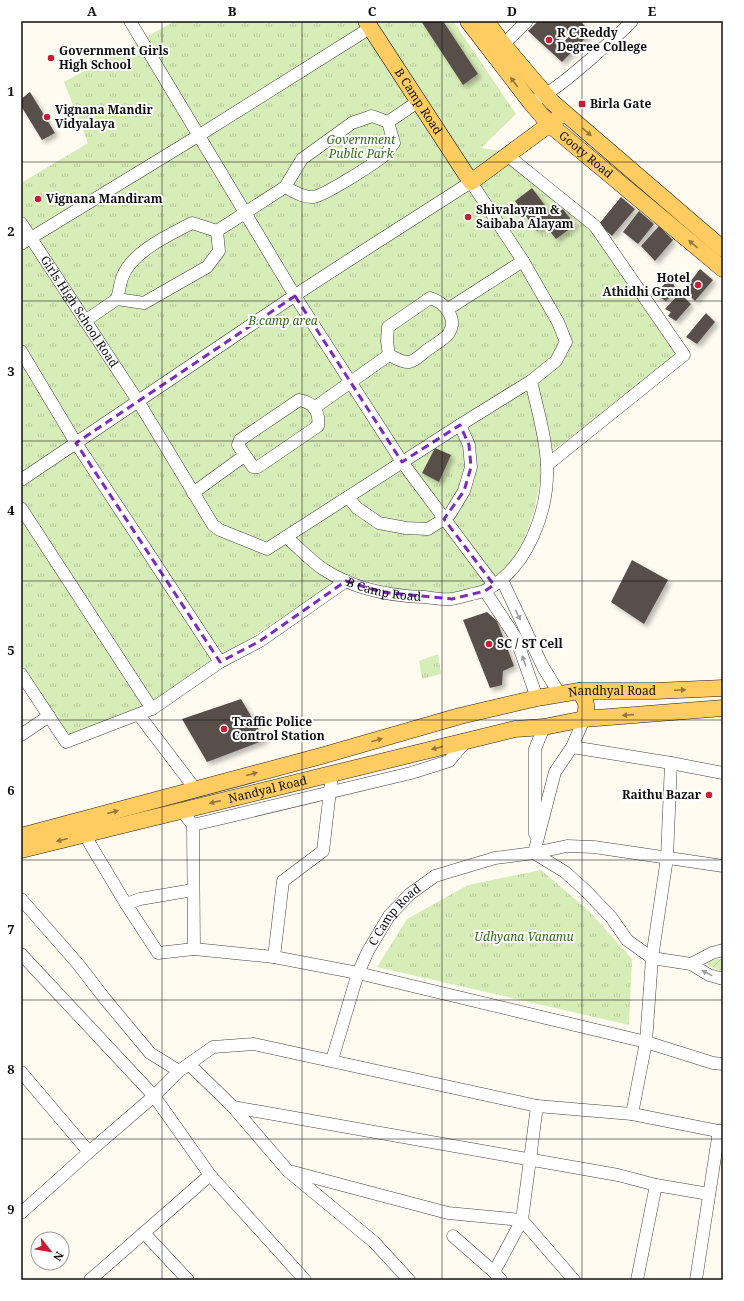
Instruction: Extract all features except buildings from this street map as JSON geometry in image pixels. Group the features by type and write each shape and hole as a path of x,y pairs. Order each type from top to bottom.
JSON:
{"main road":[{"name":"Gooty Road","path":"468,21 531,104 549,124 723,269"},
{"name":"Gooty Road","path":"486,21 503,45 546,95 565,114 723,249"},
{"name":"B Camp Road","path":"368,24 472,182"},
{"path":"472,182 549,124 565,114"},
{"name":"Nandhyal Road","path":"502,705 559,693 578,691 655,691 723,688"},
{"path":"578,691 584,698 587,708 584,719"},
{"path":"502,705 508,721 515,729"},
{"name":"Nandyal Road","path":"21,836 196,790 502,705"},
{"name":"Nandyal Road","path":"21,850 515,729 544,727 584,719 723,708"}],"street":[{"path":"130,21 295,296 402,462 493,585 559,693"},
{"path":"503,45 527,21"},
{"path":"531,104 560,86 632,21"},
{"path":"26,241 198,136 368,24"},
{"path":"388,122 419,102"},
{"path":"217,231 285,187 302,159 352,123 372,116 388,122"},
{"path":"285,187 303,195 313,197 325,193 353,176 386,153 394,143 388,122"},
{"path":"507,155 595,226 684,356 547,465"},
{"path":"21,480 295,296 472,182 523,261 558,322 566,342 556,361 531,381 286,537"},
{"name":"Girls High School Road","path":"21,223 26,241 85,321 138,402 192,493 213,525 220,530 267,549 286,537"},
{"path":"117,299 122,276 135,257 163,238 192,223 217,231"},
{"path":"85,321 117,299 144,303 207,267 219,252 217,231"},
{"path":"448,309 523,261"},
{"path":"430,298 438,300 448,309 452,326 449,334 412,362 404,362 389,355 387,340 388,327 430,298"},
{"path":"21,351 76,443 220,662"},
{"path":"314,408 389,355"},
{"path":"493,585 516,566 530,544 540,519 546,490 547,465 543,435 531,381"},
{"path":"299,400 308,401 314,408 319,419 318,426 258,467 253,467 244,456 238,444 240,440 299,400"},
{"path":"348,497 357,508 380,523 406,528 428,529 444,519 450,514 464,491 470,467 469,445 460,425"},
{"path":"192,493 244,456"},
{"path":"21,508 152,709"},
{"name":"B Camp Road","path":"286,537 322,568 346,582 381,592 413,597 452,599 493,585"},
{"path":"21,674 66,742 152,709 220,662 260,641 346,582"},
{"path":"493,585 516,638 537,698"},
{"path":"139,715 196,790"},
{"path":"21,735 49,716"},
{"path":"534,853 555,772 572,747 584,719"},
{"path":"534,853 535,750 544,727"},
{"path":"192,825 330,794 410,774 449,761 466,741"},
{"path":"572,747 723,773"},
{"path":"632,1114 646,1042 652,958 667,858 671,763"},
{"path":"274,957 283,881 323,851 332,774"},
{"path":"181,810 192,825 194,949"},
{"path":"84,834 126,904 158,953 194,949 274,957 358,973 646,1042 713,1063 723,1064"},
{"name":"C Camp Road","path":"332,1060 358,973 368,951 389,916 410,894 435,876 495,858 534,853 567,846 594,847 723,866"},
{"path":"534,853 565,872 611,917 627,940 652,958 691,964 709,974 723,979"},
{"path":"126,904 140,899 193,890"},
{"path":"21,899 78,964 150,1053 179,1071"},
{"path":"691,964 712,953 723,950"},
{"path":"21,954 154,1096 210,1175 305,1280"},
{"path":"21,1212 154,1096 179,1071 213,1047 254,1044 537,1106 632,1114 721,1131 709,1194 696,1280"},
{"path":"189,1064 233,1107 288,1171 374,1242 409,1280"},
{"path":"21,1072 89,1152"},
{"path":"453,1236 497,1276 522,1220 537,1106"},
{"path":"233,1107 618,1175 656,1185 709,1194"},
{"path":"288,1171 448,1214 522,1220 574,1280"},
{"path":"90,1280 210,1175"},
{"path":"637,1280 656,1185"},
{"path":"144,1233 188,1280"}],"highlighted area":[{"path":"295,296 402,462 460,425 469,445 471,467 464,491 444,519 494,585 485,591 452,599 381,592 346,581 260,641 220,662 76,443"}],"green space":[{"name":"B.camp area","path":"175,21 453,21 516,114 481,148 502,151 594,228 679,355 540,460 541,477 534,511 524,539 508,568 487,584 448,595 405,592 348,575 213,662 148,707 69,737 21,665 21,183 88,143 64,82"},
{"path":"438,654 441,674 422,679 419,661"},
{"name":"Udhyana Vanamu","path":"541,870 589,911 632,959 629,1025 377,967 407,919 468,885"},
{"path":"723,958 723,972 707,965 708,961"}],"place":[{"name":"R C Reddy Degree College","path":"549,40"},
{"name":"Government Girls High School","path":"51,58"},
{"name":"Birla Gate","path":"582,104"},
{"name":"Vignana Mandir Vidyalaya","path":"47,117"},
{"name":"Vignana Mandiram","path":"38,199"},
{"name":"Shivalayam & Saibaba Alayam","path":"468,217"},
{"name":"Hotel Athidhi Grand","path":"698,285"},
{"name":"SC / ST Cell","path":"489,644"},
{"name":"Traffic Police Control Station","path":"224,729"},
{"name":"Raithu Bazar","path":"709,795"}],"park label":[{"name":"Government Public Park","path":"361,147"}]}
